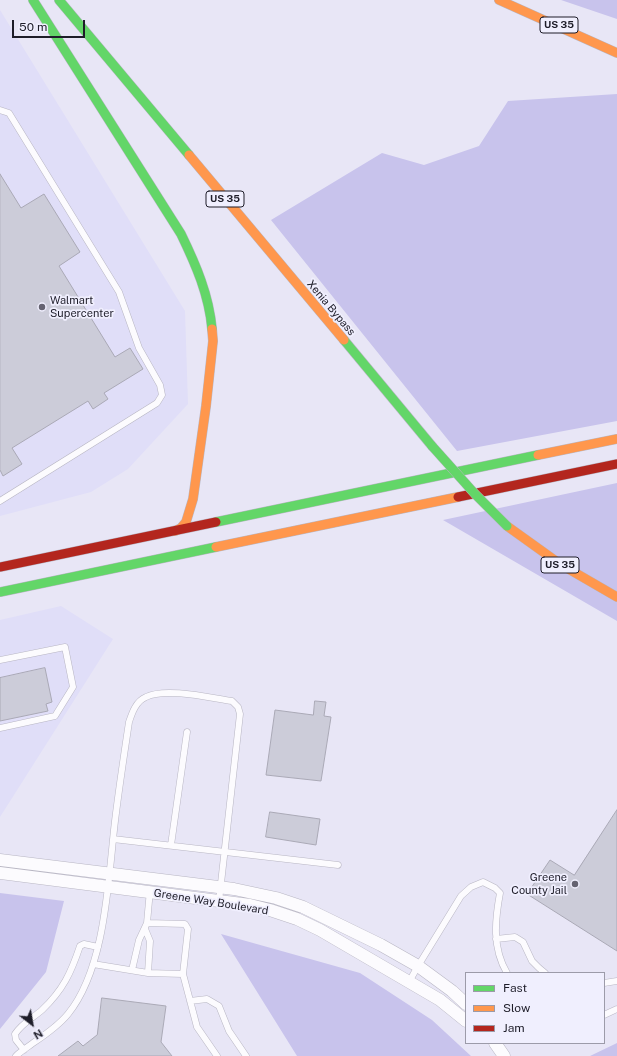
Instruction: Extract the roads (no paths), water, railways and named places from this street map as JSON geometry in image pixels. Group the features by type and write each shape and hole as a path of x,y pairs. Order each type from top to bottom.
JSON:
{"main road":[{"path":"33,0 181,234 197,267 206,297 211,320 212,342 201,448 190,512 186,522 181,528 175,531"},
{"name":"Xenia Bypass","path":"59,0 432,446 475,494 507,526 553,561 617,596"},
{"path":"499,0 617,54"},
{"name":"US 35","path":"502,0 617,48"},
{"path":"0,567 617,439"},
{"path":"0,592 617,464"}],"street":[{"name":"Greene Way Boulevard","path":"0,860 256,893 303,907 381,945 418,966 465,1003"},
{"name":"Greene Way Boulevard","path":"0,874 250,905 270,910 297,919 340,941 440,1000 465,1020"},
{"path":"497,1044 504,1056"}],"lane":[{"path":"0,110 9,113 119,292 139,348 160,385 162,395 157,403 1,498"},
{"path":"0,660 65,647 74,687 55,716 0,728"},
{"path":"16,1056 68,1015 82,993 93,964 98,947 110,874 113,839 129,722 134,708 145,697 168,692 232,701 238,707 240,714 219,901"},
{"path":"171,845 187,732"},
{"path":"113,839 338,865"},
{"path":"132,970 139,940 146,926 152,879"},
{"path":"409,982 461,896 471,887 483,882 495,888 500,893 495,916 496,939 498,954 507,972"},
{"path":"146,926 185,924 188,929 183,974 197,1027 218,1056"},
{"path":"146,926 150,941 148,973"},
{"path":"496,939 515,937 523,942 532,961 544,972"},
{"path":"24,1050 16,1040 15,1034 20,1027 42,1010 62,988 71,972 80,946 84,944 98,947"},
{"path":"93,964 148,973 183,974"},
{"path":"605,982 617,980"},
{"path":"190,1001 207,999 218,1006 229,1031 246,1056"},
{"path":"605,1015 617,1009"}],"place":[{"name":"Walmart Supercenter","path":"42,307"},
{"name":"Greene County Jail","path":"575,884"}]}
